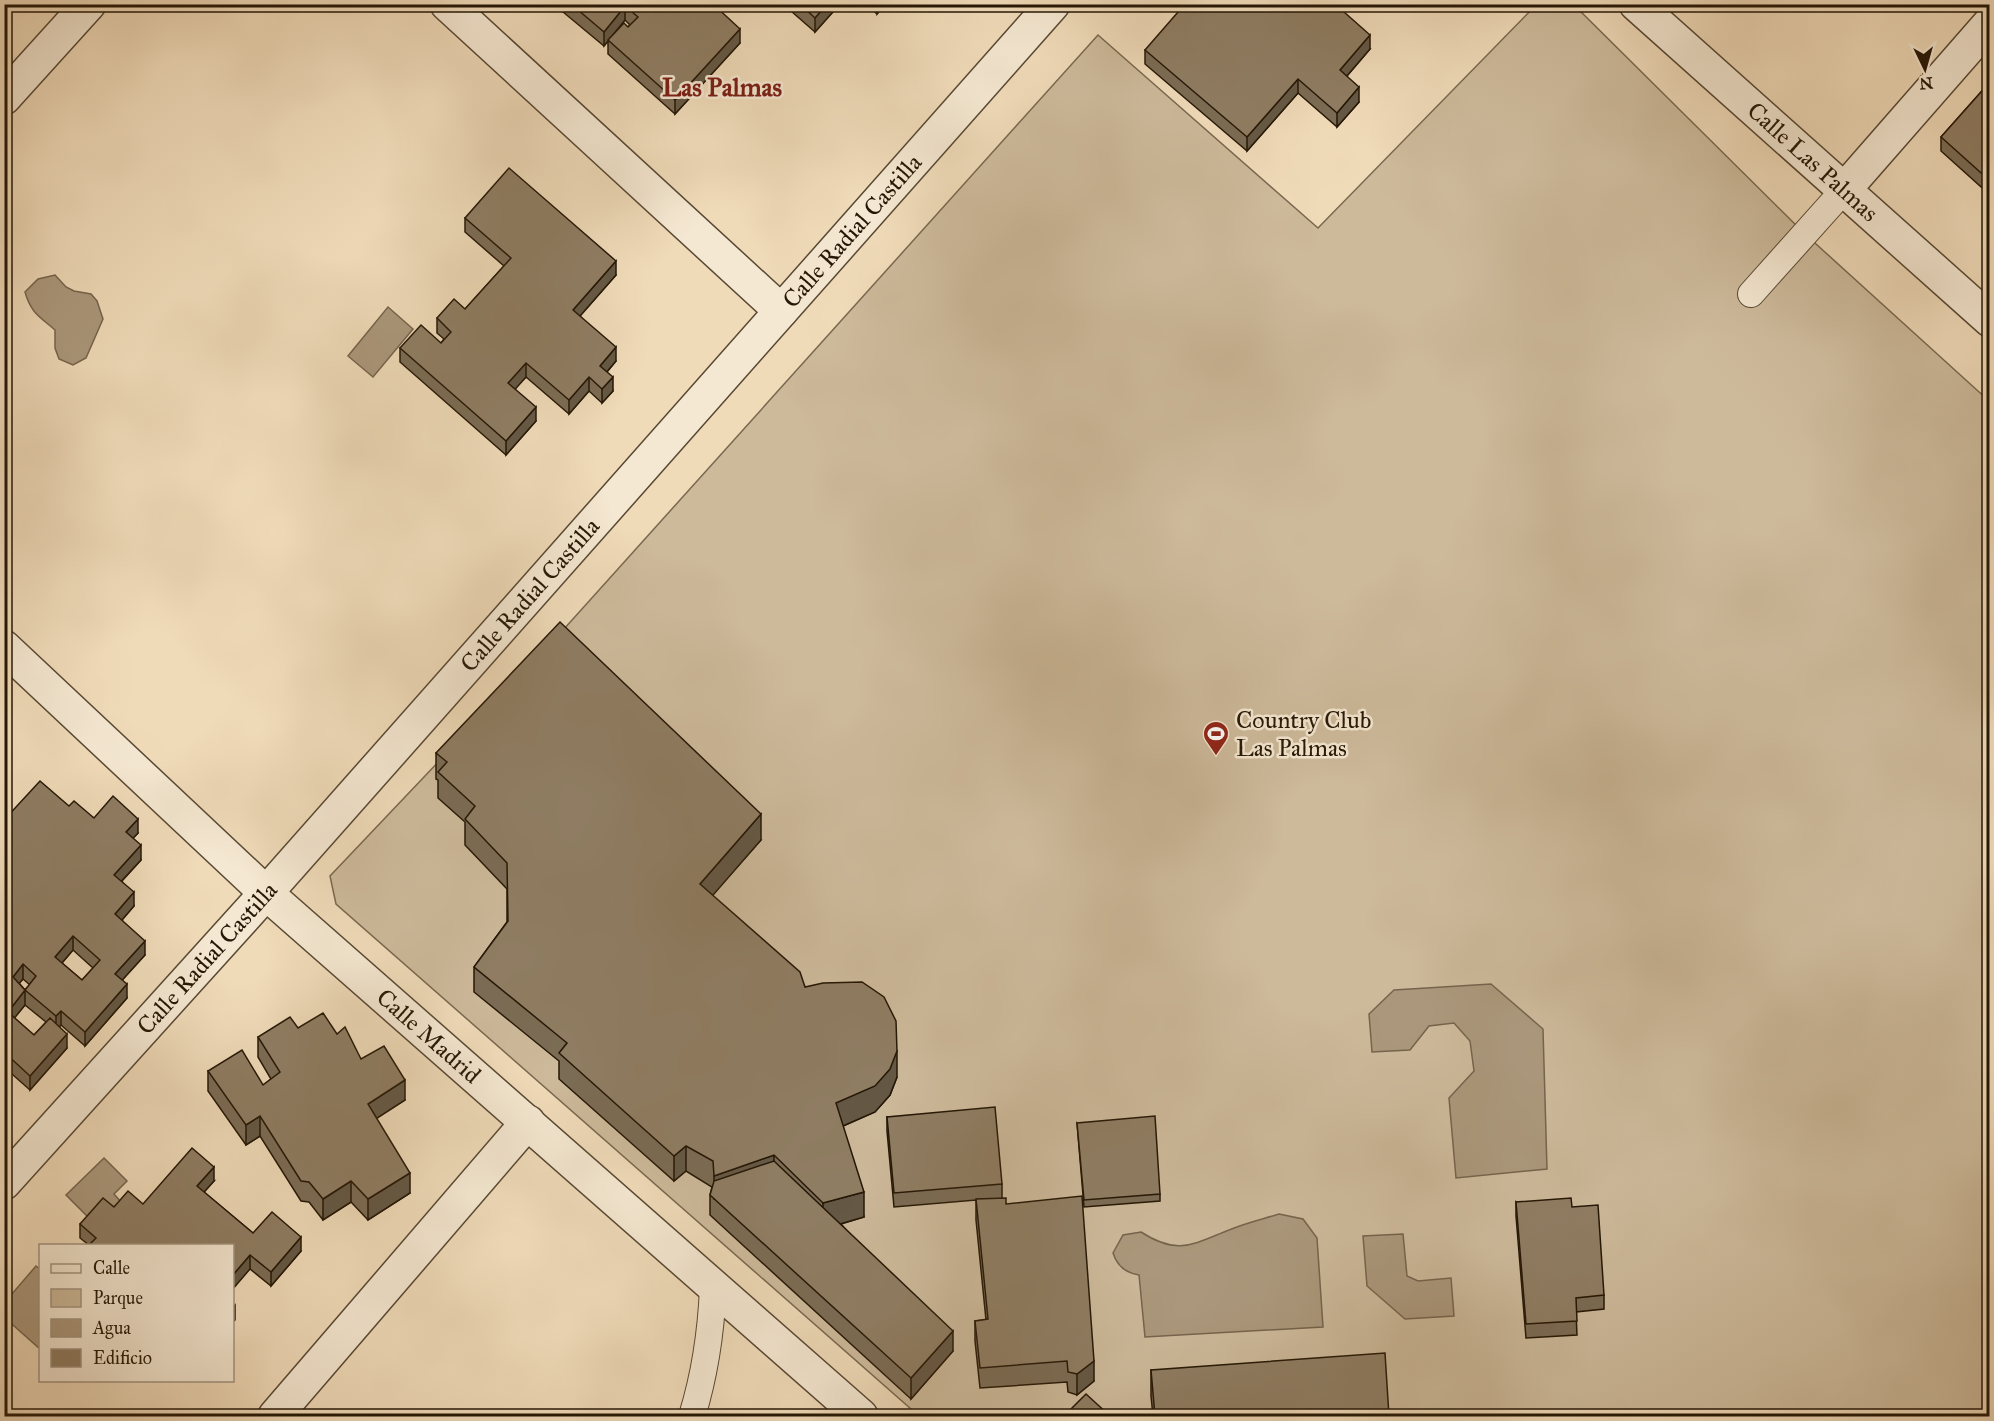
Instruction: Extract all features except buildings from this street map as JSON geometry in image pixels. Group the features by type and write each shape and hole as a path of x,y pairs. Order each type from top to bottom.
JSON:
{"street":[{"path":"4,98 89,4"},
{"path":"447,4 781,312"},
{"name":"Calle Radial Castilla","path":"4,1184 266,893 1053,4"},
{"name":"Calle Las Palmas","path":"1636,4 1989,320"},
{"path":"1844,190 1989,23"},
{"name":"Calle Madrid","path":"4,646 266,893 861,1416"},
{"path":"275,1416 528,1122"}],"lane":[{"path":"1751,294 1844,190"},
{"path":"692,1416 703,1383 711,1326 713,1288"}],"green space":[{"name":"Country Club Las Palmas","path":"1536,5 1574,5 1805,234 1989,401 1989,1416 919,1416 336,904 330,876 555,639 1098,35 1318,228"}],"water":[{"path":"55,275 66,287 91,294 97,301 103,319 86,358 73,365 59,359 55,348 55,330 33,310 25,292 38,279"},
{"path":"388,307 413,329 373,377 348,356"},
{"path":"1491,984 1543,1029 1547,1169 1456,1178 1449,1098 1474,1071 1470,1041 1454,1023 1429,1026 1410,1050 1372,1052 1369,1014 1394,990"},
{"path":"104,1158 127,1181 114,1194 122,1203 89,1218 66,1195"},
{"path":"1279,1214 1303,1219 1317,1238 1323,1327 1145,1337 1139,1275 1123,1268 1113,1253 1123,1235 1141,1232 1165,1244 1185,1245"},
{"path":"1403,1234 1407,1276 1418,1281 1451,1278 1454,1316 1405,1319 1367,1286 1363,1236"},
{"path":"36,1266 39,1268 39,1348 5,1318 5,1302"}],"place":[{"name":"Country Club Las Palmas","path":"1216,757"}],"district":[{"name":"Las Palmas","path":"722,87"}]}
